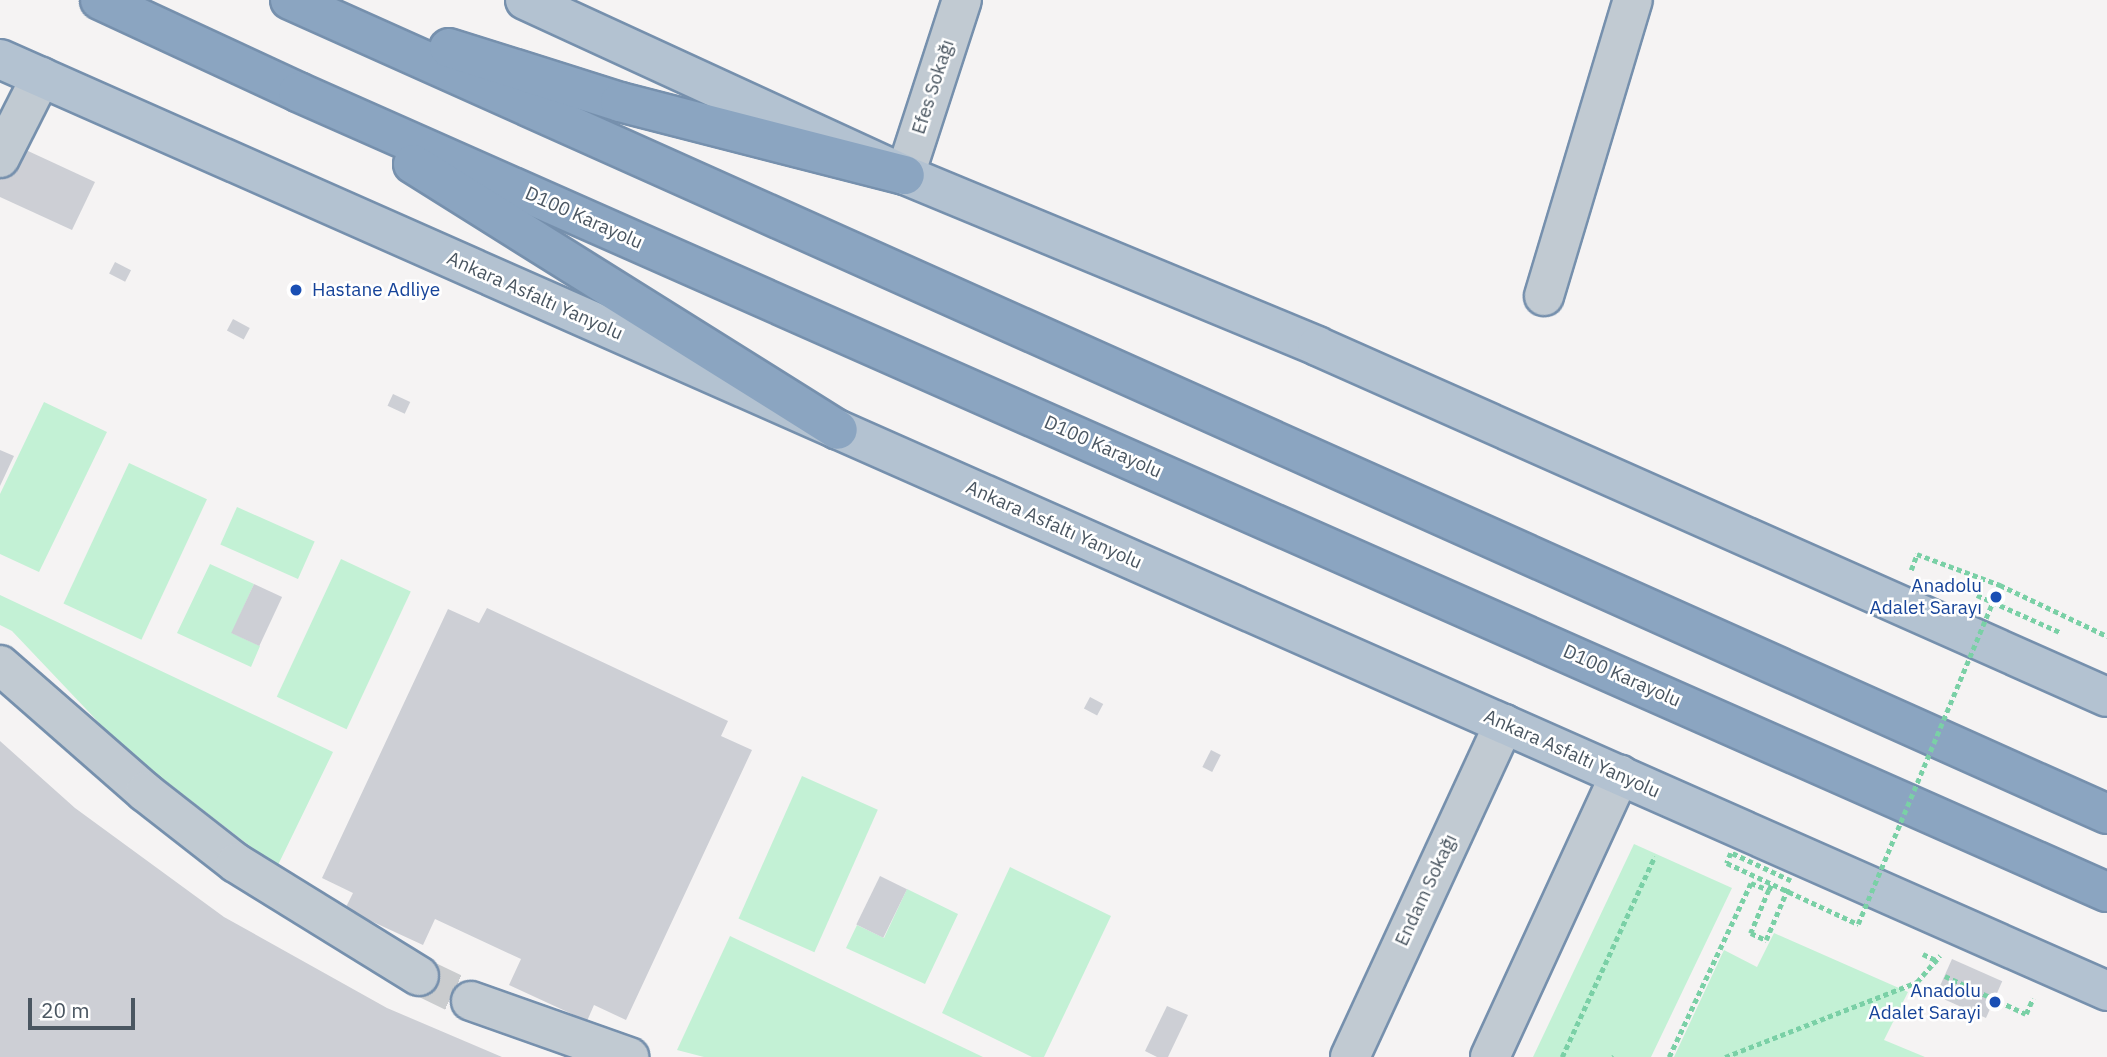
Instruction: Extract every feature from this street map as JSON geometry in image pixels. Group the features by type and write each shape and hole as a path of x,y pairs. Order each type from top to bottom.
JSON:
{"highway":[{"name":"D100 Karayolu","path":"100,0 298,92 2107,892"},
{"path":"290,0 2107,814"},
{"path":"297,0 620,102 905,175"},
{"path":"298,92 838,430"}],"main road":[{"path":"525,0 905,175 1330,351 2107,697"},
{"name":"Ankara Asfaltı Yanyolu","path":"0,59 2107,991"}],"street":[{"name":"Efes Sokağı","path":"905,175 962,0"},
{"path":"1544,296 1633,0"},
{"path":"0,158 40,77"},
{"path":"0,666 145,792 236,863 419,976"},
{"name":"Endam Sokağı","path":"1350,1057 1504,724"},
{"path":"1490,1057 1620,775"},
{"path":"471,1001 629,1057"}],"path":[{"path":"1917,554 2000,585 2107,636"},
{"path":"1801,880 1777,869 1769,890 1751,933 1766,940 1791,881 1731,853 1727,863 1858,924 2000,585"},
{"path":"2003,606 2073,638"},
{"path":"1562,1057 1655,856"},
{"path":"1669,1057 1751,883 1769,890"},
{"path":"1861,906 1873,912"},
{"path":"1725,1057 1917,982 1938,961 1945,944"},
{"path":"1945,976 1995,1000"}],"green space":[{"path":"44,402 107,432 39,572 0,554 0,494"},
{"path":"129,463 207,499 141,640 63,603"},
{"path":"237,507 315,542 298,579 220,544"},
{"path":"341,559 411,592 347,729 277,697"},
{"path":"210,564 254,584 232,633 260,646 251,667 177,633"},
{"path":"0,595 333,752 277,867 123,748 12,631 0,625"},
{"path":"802,776 878,810 814,952 739,919"},
{"path":"1634,844 1732,888 1651,1057 1533,1057"},
{"path":"1010,867 1111,916 1044,1057 1032,1057 942,1013"},
{"path":"907,889 958,914 925,984 846,948 857,925 884,938"},
{"path":"1774,933 1908,992 1884,1040 1925,1057 1674,1057 1724,950 1757,967"},
{"path":"730,936 983,1057 704,1057 677,1050"}],"building":[{"path":"0,138 95,182 72,230 0,197"},
{"path":"115,262 131,270 125,282 109,274"},
{"path":"233,319 250,328 244,339 227,330"},
{"path":"393,394 410,402 405,414 388,406"},
{"path":"0,450 14,456 0,486"},
{"path":"254,584 282,597 259,646 231,633"},
{"path":"487,608 728,721 721,736 752,750 626,1020 594,1005 587,1021 509,985 521,959 435,919 423,945 345,909 353,893 322,878 448,609 479,623"},
{"path":"1090,697 1103,704 1097,716 1084,708"},
{"path":"0,741 75,808 224,917 387,1008 502,1057 0,1057"},
{"path":"1211,750 1221,755 1212,772 1202,767"},
{"path":"880,876 907,889 883,938 856,925"},
{"path":"1952,959 2002,981 1986,1018 1936,996"},
{"path":"1167,1006 1188,1015 1168,1057 1157,1057 1145,1051"}],"tunnel":[{"path":"419,976 471,1001"}],"place":[{"name":"Hastane Adliye","path":"296,290"},
{"name":"Anadolu Adalet Sarayı","path":"1996,597"},
{"name":"Anadolu Adalet Sarayi","path":"1995,1002"}]}
